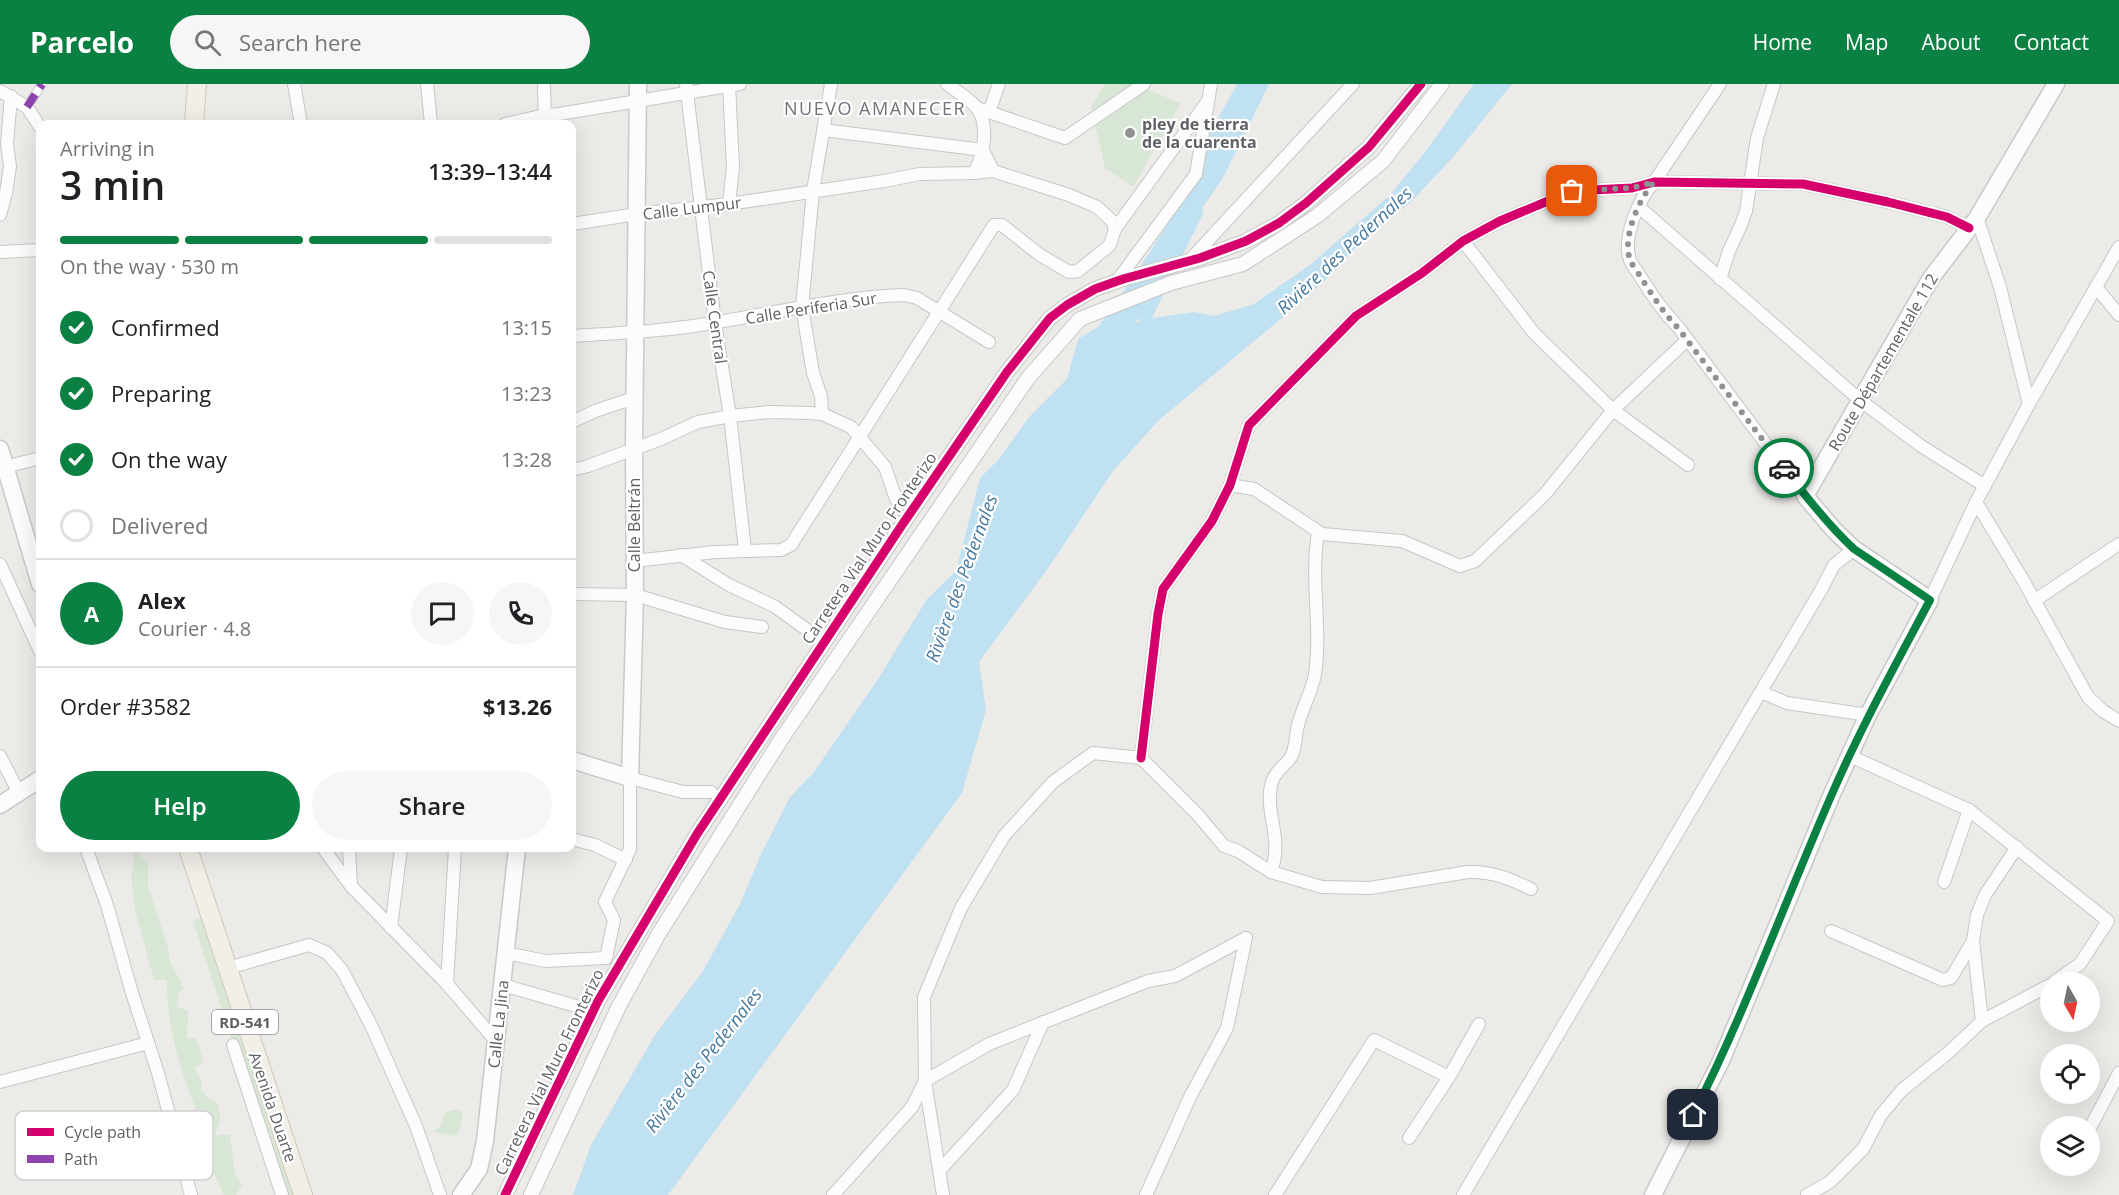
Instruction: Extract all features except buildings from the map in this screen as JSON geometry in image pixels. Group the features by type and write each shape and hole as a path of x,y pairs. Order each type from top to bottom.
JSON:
{"main road":[{"path":"194,120 197,84"},
{"name":"Route Départementale 112","path":"1805,496 1931,278 1973,223 2050,86"},
{"name":"Calle Beltrán","path":"630,778 635,596 634,398 639,92"},
{"path":"0,449 36,571"},
{"path":"1653,1195 1721,1061 1868,715 1930,600 1854,549 1805,496"},
{"path":"576,761 630,778"},
{"path":"0,805 36,782"},
{"name":"Avenida Duarte","path":"189,852 303,1195"},
{"name":"Calle La Jina","path":"461,1195 478,1169 485,1141 517,852"}],"street":[{"path":"27,106 42,84"},
{"path":"294,84 300,120"},
{"path":"426,84 430,120"},
{"path":"544,84 545,120 639,92 733,84 733,167 729,204"},
{"path":"822,414 821,396 813,373 802,307 813,191 831,84"},
{"path":"947,84 983,110 1065,138 1144,84"},
{"path":"974,173 983,150 983,110 999,84"},
{"path":"1116,282 1196,174 1211,84"},
{"path":"634,561 745,550 781,550 791,545 994,225 1002,225 1040,255 1069,272 1078,271 1110,245 1115,229 1219,84"},
{"path":"1189,261 1353,84"},
{"name":"Carretera Vial Muro Fronterizo","path":"505,1195 593,1011 697,834 1007,372 1050,318 1095,289 1246,241 1279,223 1306,203 1369,147 1421,84"},
{"name":"Carretera Vial Muro Fronterizo","path":"531,1195 619,1006 658,935 780,741 1028,378 1080,319 1171,283 1243,264 1317,216 1383,160 1442,84"},
{"path":"1720,84 1654,182 1644,193 1630,231 1628,242 1630,259 1660,308 1688,340 1805,496"},
{"path":"1720,279 1741,225 1751,183 1757,138 1774,84"},
{"name":"Calle Central","path":"686,88 715,323 730,416 745,550"},
{"path":"5,94 27,106 36,121"},
{"path":"0,215 10,166 5,94"},
{"path":"823,130 983,150"},
{"path":"983,150 993,171 1070,195 1097,207 1112,221 1115,229"},
{"name":"Calle Lumpur","path":"576,224 637,214 729,204 920,174 993,171"},
{"path":"1141,758 1163,589 1212,521 1230,485 1249,424 1356,315 1422,273 1463,241 1500,221 1572,191 1632,188 1654,182 1803,184 1973,223 2000,287 2029,404"},
{"path":"1639,207 1861,401 1921,446 1985,486"},
{"path":"1463,241 1534,333 1613,410 1688,465"},
{"path":"1930,600 1976,502 2119,247"},
{"path":"0,252 36,250"},
{"path":"2096,287 2119,315"},
{"name":"Calle Periferia Sur","path":"576,336 715,323 802,307 904,295 917,297 989,342"},
{"path":"1230,485 1254,489 1318,533 1402,542 1460,566 1468,564 1475,561 1545,494 1613,410 1688,340"},
{"path":"576,420 634,398"},
{"path":"576,469 661,439 698,422 769,412 822,414 846,424 885,467 896,499"},
{"path":"5,467 36,459"},
{"path":"1976,502 2088,697 2103,711 2119,721"},
{"path":"1270,872 1275,859 1276,843 1271,783 1295,748 1300,715 1315,677 1318,642 1314,556 1318,533"},
{"path":"2034,601 2119,544"},
{"path":"1463,1195 1834,565 1854,549"},
{"path":"681,555 729,585 774,606 824,642"},
{"path":"0,564 36,642"},
{"path":"576,594 635,596 725,622 762,627"},
{"path":"1761,692 1787,703 1868,715"},
{"path":"943,1195 925,1081 924,997 961,908 1004,836 1053,782 1093,753 1141,758 1198,815 1224,846 1238,851 1270,872 1322,887 1370,888 1484,871 1516,881 1531,889"},
{"path":"0,756 19,793"},
{"path":"1850,756 1969,810 2108,921 2080,964 2068,972"},
{"path":"630,778 683,792 711,792"},
{"name":"Calle Beltrán","path":"506,953 545,961 606,958 614,920 605,902 630,849 630,778"},
{"path":"1944,882 1969,810"},
{"path":"576,840 595,845 626,860"},
{"path":"1982,1021 1973,941 1977,915 1984,895 2017,847"},
{"path":"87,852 107,905 167,1111"},
{"path":"326,852 351,886 447,984 496,1041"},
{"path":"349,852 351,886"},
{"path":"391,928 400,852"},
{"path":"447,984 455,852"},
{"path":"1831,931 1943,980 1951,978 1973,941"},
{"path":"833,1195 912,1107 925,1081 988,1044 1148,981 1175,976 1246,938 1227,1028 1190,1097 1146,1195"},
{"path":"228,968 309,945 327,953 342,970 354,997 371,1025 416,1126 441,1195"},
{"path":"503,986 593,1011"},
{"path":"1807,1195 1830,1182 1863,1149 1881,1115 1902,1090 1949,1052 1982,1021 2040,990"},
{"path":"940,1170 1013,1090 1043,1022"},
{"path":"1409,1138 1449,1077 1479,1024"},
{"path":"1275,1195 1374,1040 1449,1077"},
{"path":"0,1082 148,1043"},
{"path":"233,1045 282,1195"},
{"path":"2096,1116 2119,1073"},
{"path":"187,1180 191,1195"}],"green space":[{"name":"pley de tierra de la cuarenta","path":"1106,84 1134,84 1181,103 1133,187 1105,168 1091,106"},
{"path":"135,852 148,863 148,886 168,948 170,962 184,988 178,994 177,1006 188,1011 187,1039 195,1038 200,1048 203,1061 195,1069 202,1082 201,1090 217,1103 221,1118 215,1135 230,1134 235,1174 242,1185 236,1195 224,1195 213,1171 213,1111 197,1111 181,1068 171,1025 167,980 154,980 136,914 131,879"},
{"path":"209,915 303,1195 282,1195 193,921"},
{"path":"457,1109 463,1114 459,1133 455,1136 433,1132 440,1127 446,1112"}],"water":[{"name":"Rivière des Pedernales","path":"1237,84 1269,84 1223,178 1179,241 1135,324 1140,320 1194,312 1214,316 1254,304 1311,264 1389,196 1425,152 1474,84 1512,84 1454,156 1411,202 1361,241 1334,272 1299,304 1159,420 1113,471 1051,564 979,662 986,710 962,793 668,1195 573,1195 591,1145 655,1035 703,971 741,902 761,854 790,797 814,772 878,679 927,599 956,571 980,478 999,459 1029,417 1067,379 1078,339 1098,327 1133,278 1194,183 1204,144"}],"waterway":[{"path":"1145,314 1195,212"}],"marked path":[{"path":"27,107 42,84"}],"cycle path":[{"path":"505,1195 598,1001 697,834 902,525 1007,372 1050,318 1095,289 1200,258 1246,241 1279,223 1306,203 1369,147 1421,84"},
{"path":"1141,758 1163,589 1212,521 1230,485 1249,425 1356,316 1422,273 1463,241 1500,221 1572,191 1632,188 1654,182 1803,184 1947,217 1969,228"}],"way so far":[{"path":"1572,191 1632,188 1654,182 1644,193 1630,231 1628,242 1630,259 1660,308 1678,328 1784,468"}],"place":[{"name":"pley de tierra de la cuarenta","path":"1130,133"}],"district":[{"name":"NUEVO AMANECER","path":"875,108"}],"route":[{"path":"1693,1115 1721,1061 1832,794 1868,715 1930,600 1844,540 1784,468"}]}
